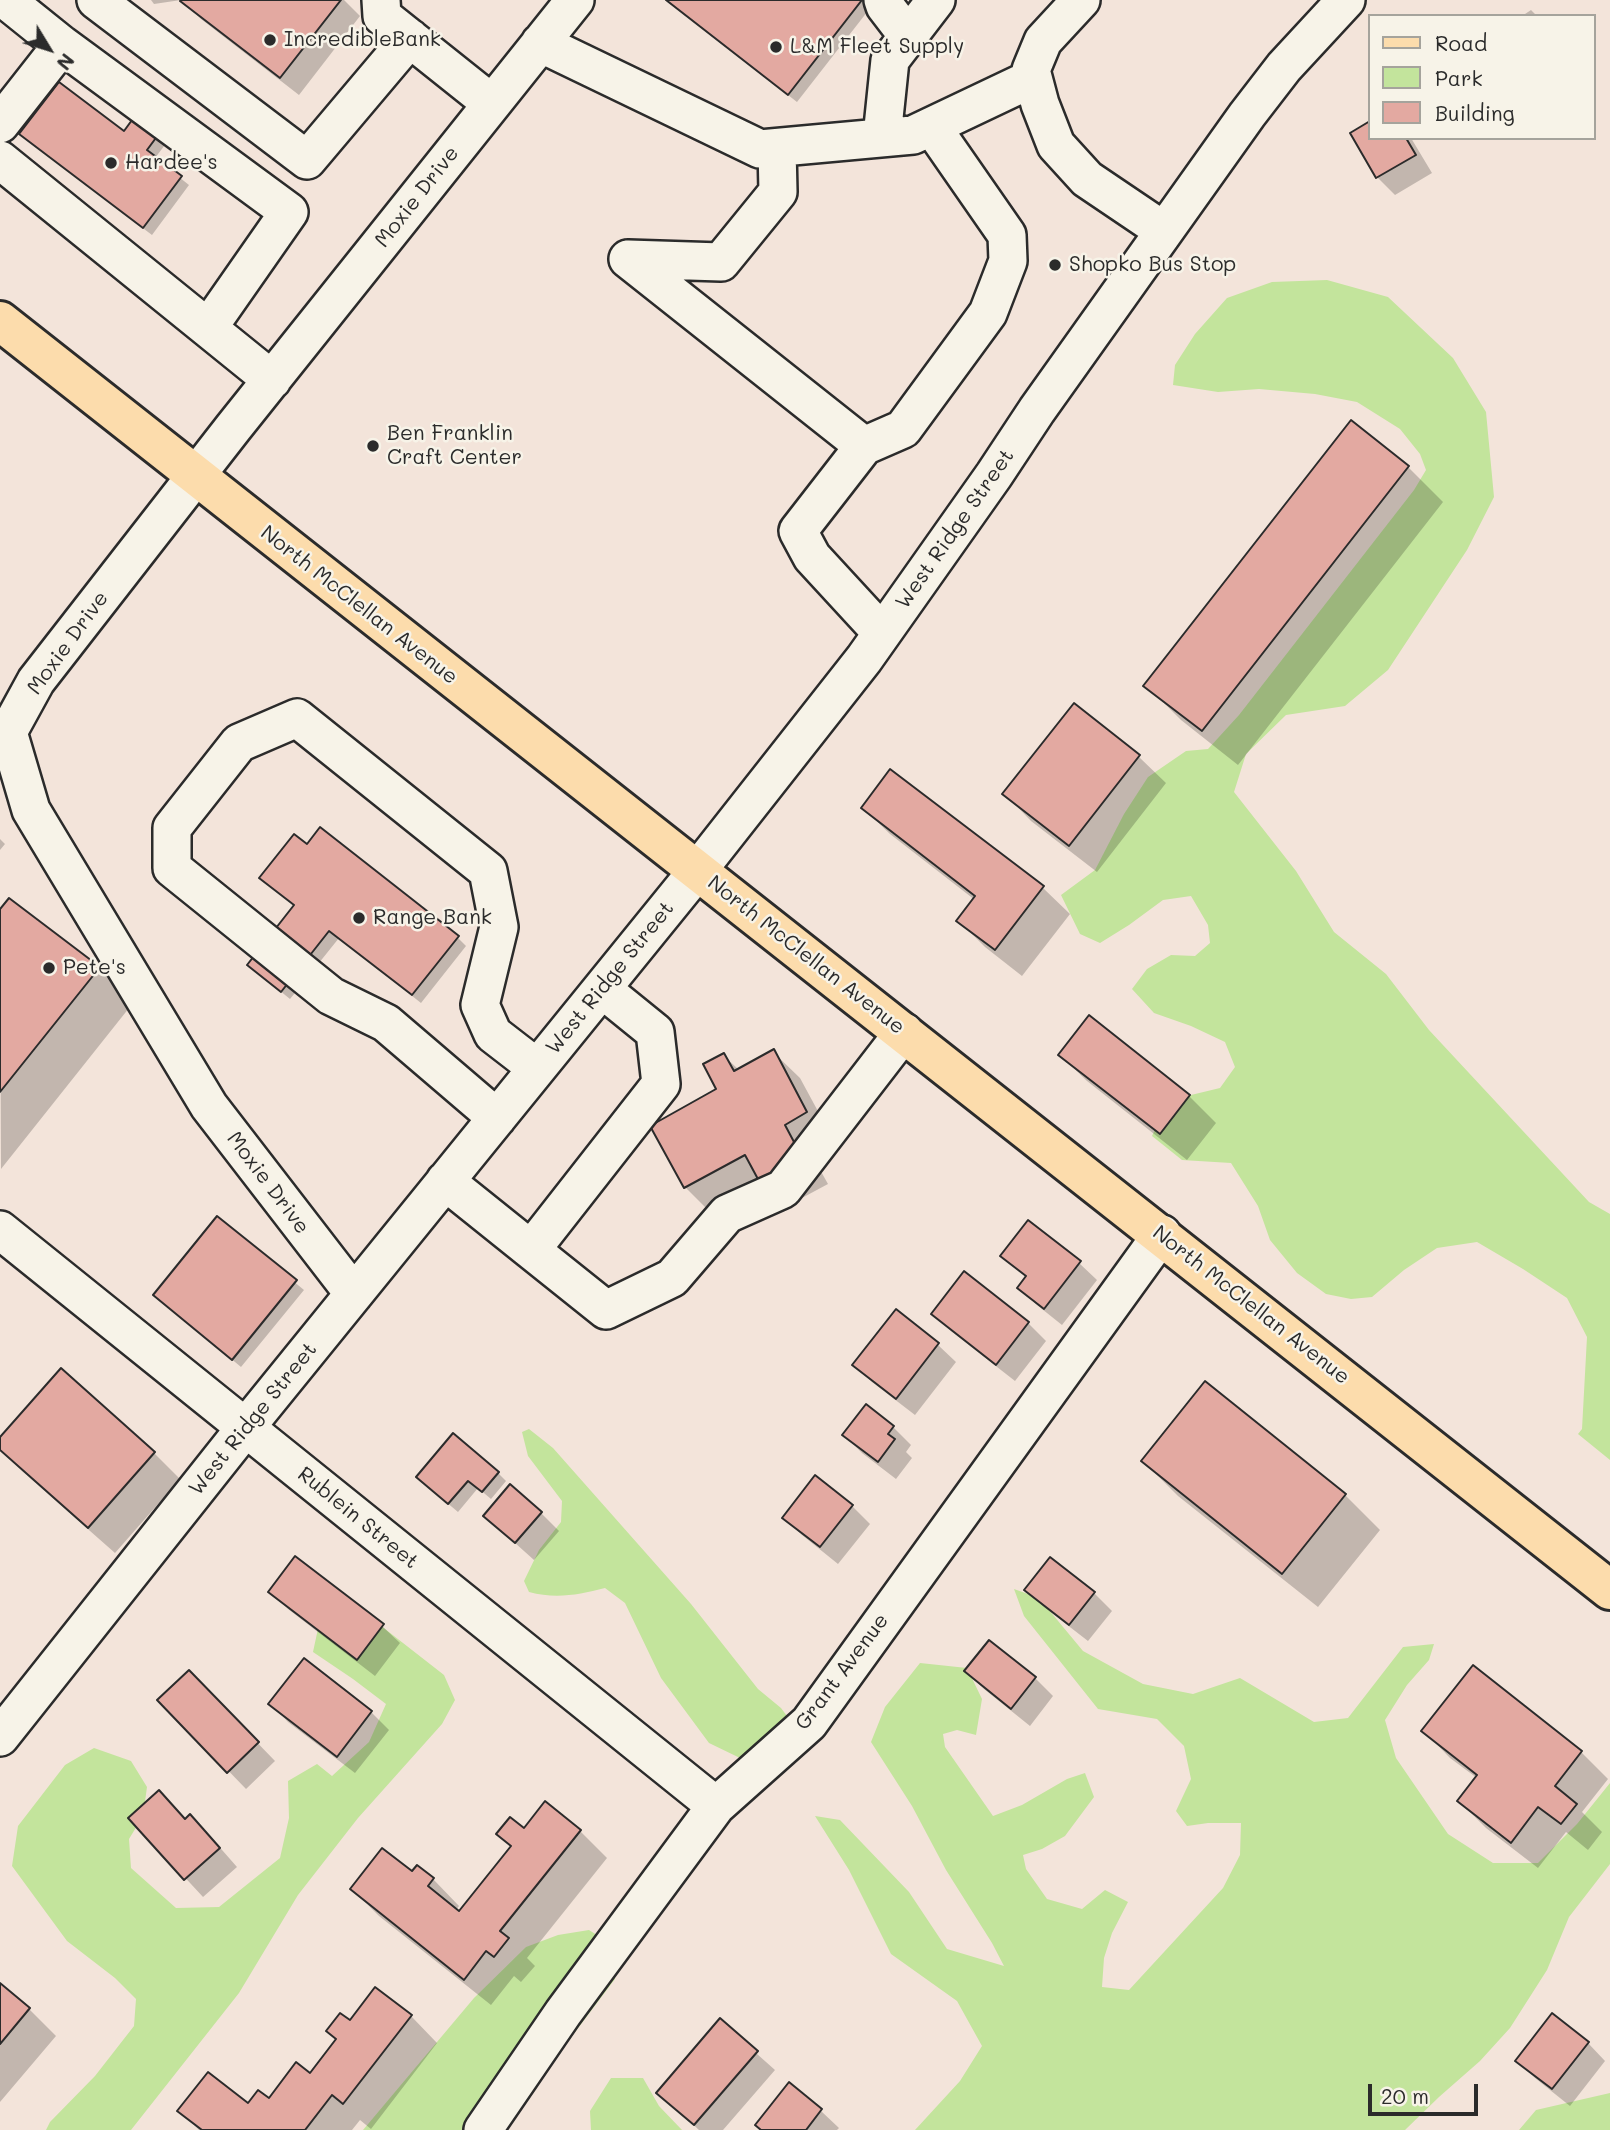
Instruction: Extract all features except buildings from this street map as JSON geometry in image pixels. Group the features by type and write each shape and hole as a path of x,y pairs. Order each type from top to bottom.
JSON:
{"main road":[{"name":"North McClellan Avenue","path":"0,321 1610,1590"}],"street":[{"path":"96,0 307,160 410,38"},
{"path":"381,0 382,16 491,103"},
{"name":"Moxie Drive","path":"354,1294 209,1106 32,810 8,732 36,681 575,0"},
{"path":"883,0 908,36"},
{"path":"882,137 890,60 936,0"},
{"name":"West Ridge Street","path":"0,1737 246,1427 698,870 855,670 1164,231 1284,67 1346,0"},
{"path":"14,3 62,45 289,212 208,328"},
{"path":"1068,4 1043,41 1031,70 1040,104 1056,145 1087,179 1164,231"},
{"path":"540,43 760,149 914,135 1033,78"},
{"path":"0,124 62,45"},
{"path":"882,633 812,557 798,531 864,446 903,429 988,313 1008,261 1007,235 932,127"},
{"path":"776,148 778,192 721,262 628,259 864,446"},
{"path":"0,160 272,380"},
{"path":"497,1118 386,1023 331,996 172,868 172,828 239,743 297,718 488,871 499,927 480,1005 494,1034 537,1068"},
{"path":"531,1250 661,1084 655,1032 601,989"},
{"path":"446,1181 606,1310 672,1278 727,1214 783,1189 904,1032"},
{"name":"Rublein Street","path":"0,1230 716,1806"},
{"name":"Grant Avenue","path":"483,2130 563,2013 716,1806 809,1723 1161,1234"}],"green space":[{"path":"1327,280 1388,297 1453,358 1486,412 1494,497 1467,550 1388,670 1345,706 1286,715 1246,754 1234,792 1296,871 1334,932 1386,974 1429,1030 1589,1202 1610,1214 1610,1460 1578,1434 1582,1429 1587,1337 1567,1298 1477,1242 1437,1248 1404,1270 1372,1297 1351,1299 1326,1294 1297,1273 1270,1240 1258,1206 1231,1163 1182,1160 1152,1136 1161,1117 1191,1095 1220,1088 1235,1067 1225,1042 1154,1013 1132,989 1147,969 1171,955 1195,956 1210,943 1208,925 1191,896 1163,900 1100,943 1080,934 1061,895 1095,870 1124,814 1148,777 1186,751 1208,749 1239,715 1414,490 1426,470 1420,454 1400,429 1357,402 1315,394 1259,389 1218,392 1173,385 1175,365 1195,334 1227,298 1272,282"},
{"path":"529,1429 553,1448 691,1604 758,1689 781,1708 790,1720 756,1759 740,1758 709,1743 661,1678 625,1603 605,1588 567,1595 529,1592 524,1581 539,1550 561,1522 562,1501 528,1456 522,1432"},
{"path":"1014,1589 1039,1598 1083,1651 1143,1684 1193,1694 1240,1678 1314,1722 1348,1718 1403,1647 1434,1644 1429,1660 1407,1685 1385,1720 1396,1758 1448,1834 1493,1863 1538,1863 1577,1824 1610,1783 1610,1864 1569,1917 1547,1970 1510,2028 1480,2061 1405,2130 915,2130 960,2081 982,2046 957,2001 891,1954 849,1870 815,1816 840,1820 909,1892 947,1949 1004,1966 946,1870 912,1806 871,1742 885,1707 920,1663 967,1668 982,1699 976,1735 957,1730 943,1734 945,1747 993,1816 1022,1805 1067,1779 1085,1773 1094,1797 1065,1836 1042,1849 1023,1855 1026,1869 1047,1899 1082,1909 1105,1890 1128,1902 1112,1933 1104,1958 1102,1987 1129,1990 1223,1888 1240,1855 1241,1823 1187,1826 1176,1811 1191,1779 1184,1746 1157,1719 1098,1709 1024,1616"},
{"path":"371,1618 444,1675 455,1700 442,1724 358,1818 298,1895 239,1993 131,2130 46,2130 50,2122 95,2076 134,2026 136,1999 115,1978 67,1941 12,1866 18,1826 65,1765 94,1748 131,1761 147,1787 143,1816 129,1839 131,1868 176,1908 219,1907 280,1858 289,1818 288,1781 317,1764 332,1776 369,1742 386,1704 313,1652 319,1624"},
{"path":"589,1930 614,1946 615,1979 503,2130 363,2130 474,1998 526,1947 558,1935"},
{"path":"611,2078 643,2078 659,2106 682,2130 591,2130 590,2111"},
{"path":"1610,2093 1610,2130 1519,2130 1536,2110"}],"place":[{"name":"IncredibleBank","path":"270,40"},
{"name":"L&M Fleet Supply","path":"776,47"},
{"name":"Hardee's","path":"111,163"},
{"name":"Shopko Bus Stop","path":"1055,265"},
{"name":"Ben Franklin Craft Center","path":"373,446"},
{"name":"Range Bank","path":"359,918"},
{"name":"Pete's","path":"49,968"}]}
